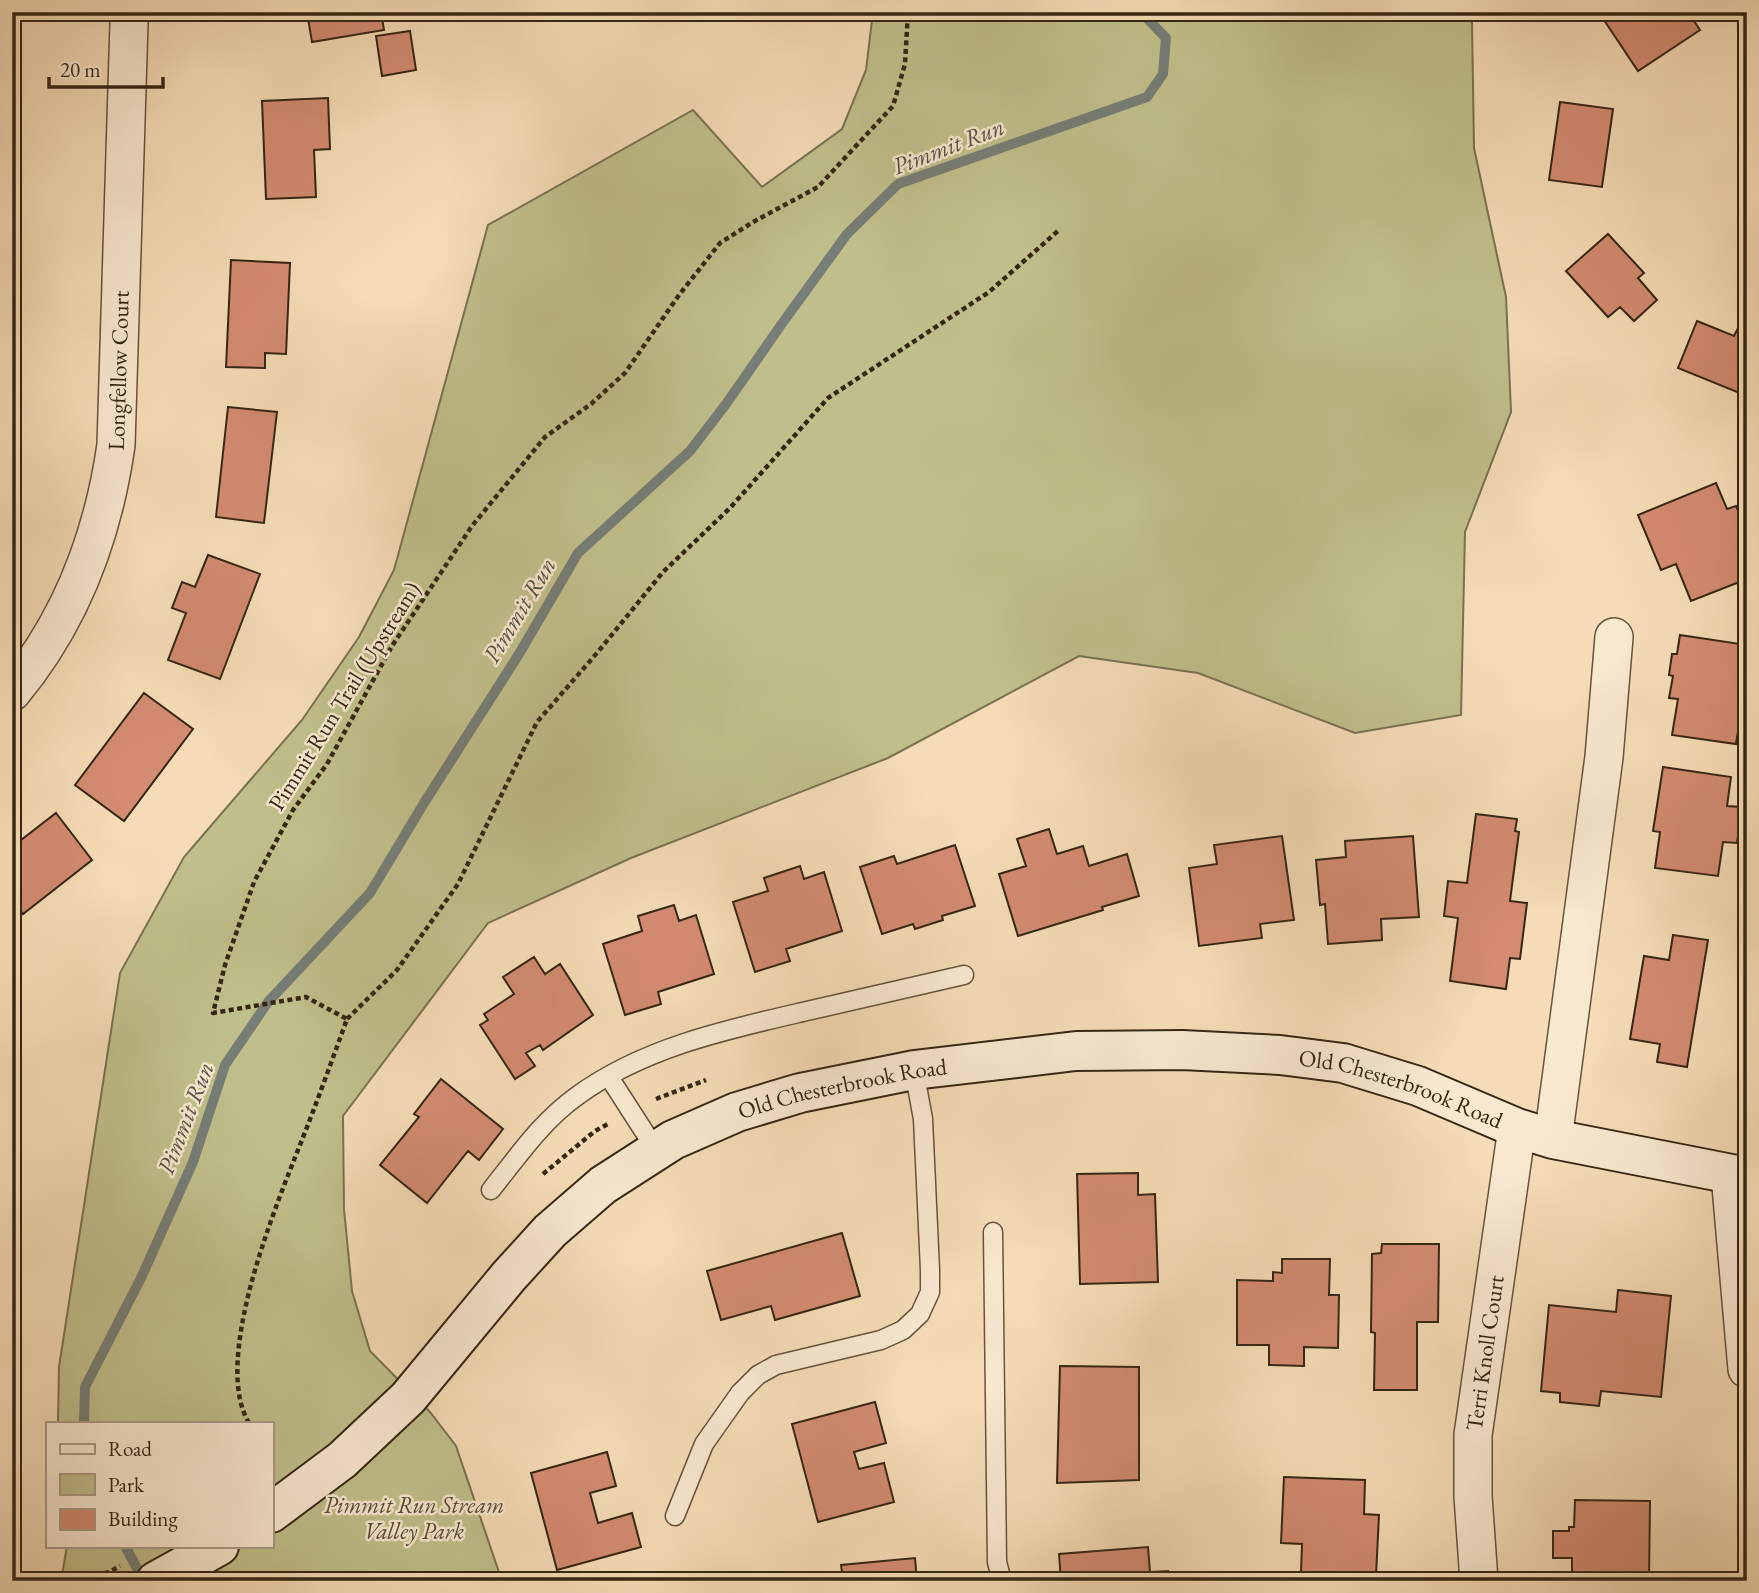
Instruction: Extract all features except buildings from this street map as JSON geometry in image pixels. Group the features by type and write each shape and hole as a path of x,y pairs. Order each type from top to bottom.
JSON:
{"street":[{"name":"Longfellow Court","path":"12,692 32,668 68,608 93,549 110,483 116,445 129,23"},
{"path":"1553,1139 1604,757 1614,637"},
{"name":"Old Chesterbrook Road","path":"273,1512 342,1460 408,1398 550,1231 603,1185 656,1150 737,1112 800,1093 914,1070 1076,1051 1182,1050 1280,1055 1343,1063 1418,1086 1517,1128 1553,1139 1738,1176"},
{"name":"Terri Knoll Court","path":"1479,1581 1473,1496 1473,1436 1517,1128"},
{"path":"1738,1176 1747,1369"},
{"path":"156,1581 210,1551"}],"lane":[{"path":"491,1190 539,1129 577,1096 651,1056 718,1032 964,975"},
{"path":"675,1516 704,1444 740,1393 758,1375 776,1365 881,1340 903,1330 920,1314 930,1292 930,1270 923,1119 914,1070"},
{"path":"609,1077 656,1150"},
{"path":"993,1231 997,1562 1002,1581"}],"path":[{"name":"Pimmit Run Trail (Upstream)","path":"347,1019 306,997 213,1013 225,965 254,881 293,810 327,764 393,646 471,526 545,437 591,404 625,373 679,295 720,243 818,187 893,106 905,64 908,12"},
{"path":"248,1422 241,1410 239,1381 239,1348 245,1308 278,1199 347,1019 397,970 458,884 537,722 663,572 730,508 828,398 989,292 1059,230"},
{"path":"91,1581 93,1576 109,1572"}],"green space":[{"name":"Pimmit Run Stream Valley Park","path":"873,12 1444,12 1472,22 1474,148 1506,297 1511,412 1465,532 1461,715 1355,733 1198,673 1079,656 888,758 631,858 488,923 343,1116 344,1209 352,1291 370,1351 430,1412 456,1446 502,1581 61,1581 67,1548 273,1548 273,1422 58,1422 59,1367 120,973 184,857 302,720 359,637 394,570 488,225 693,110 762,187 842,129 866,70"}],"waterway":[{"name":"Pimmit Run","path":"84,1422 85,1387 141,1278 193,1162 225,1065 268,1002 370,893 519,654 578,553 690,451 847,234 898,184 1147,97 1163,74 1166,38 1141,12"},
{"name":"Pimmit Run","path":"126,1548 144,1581"}]}
